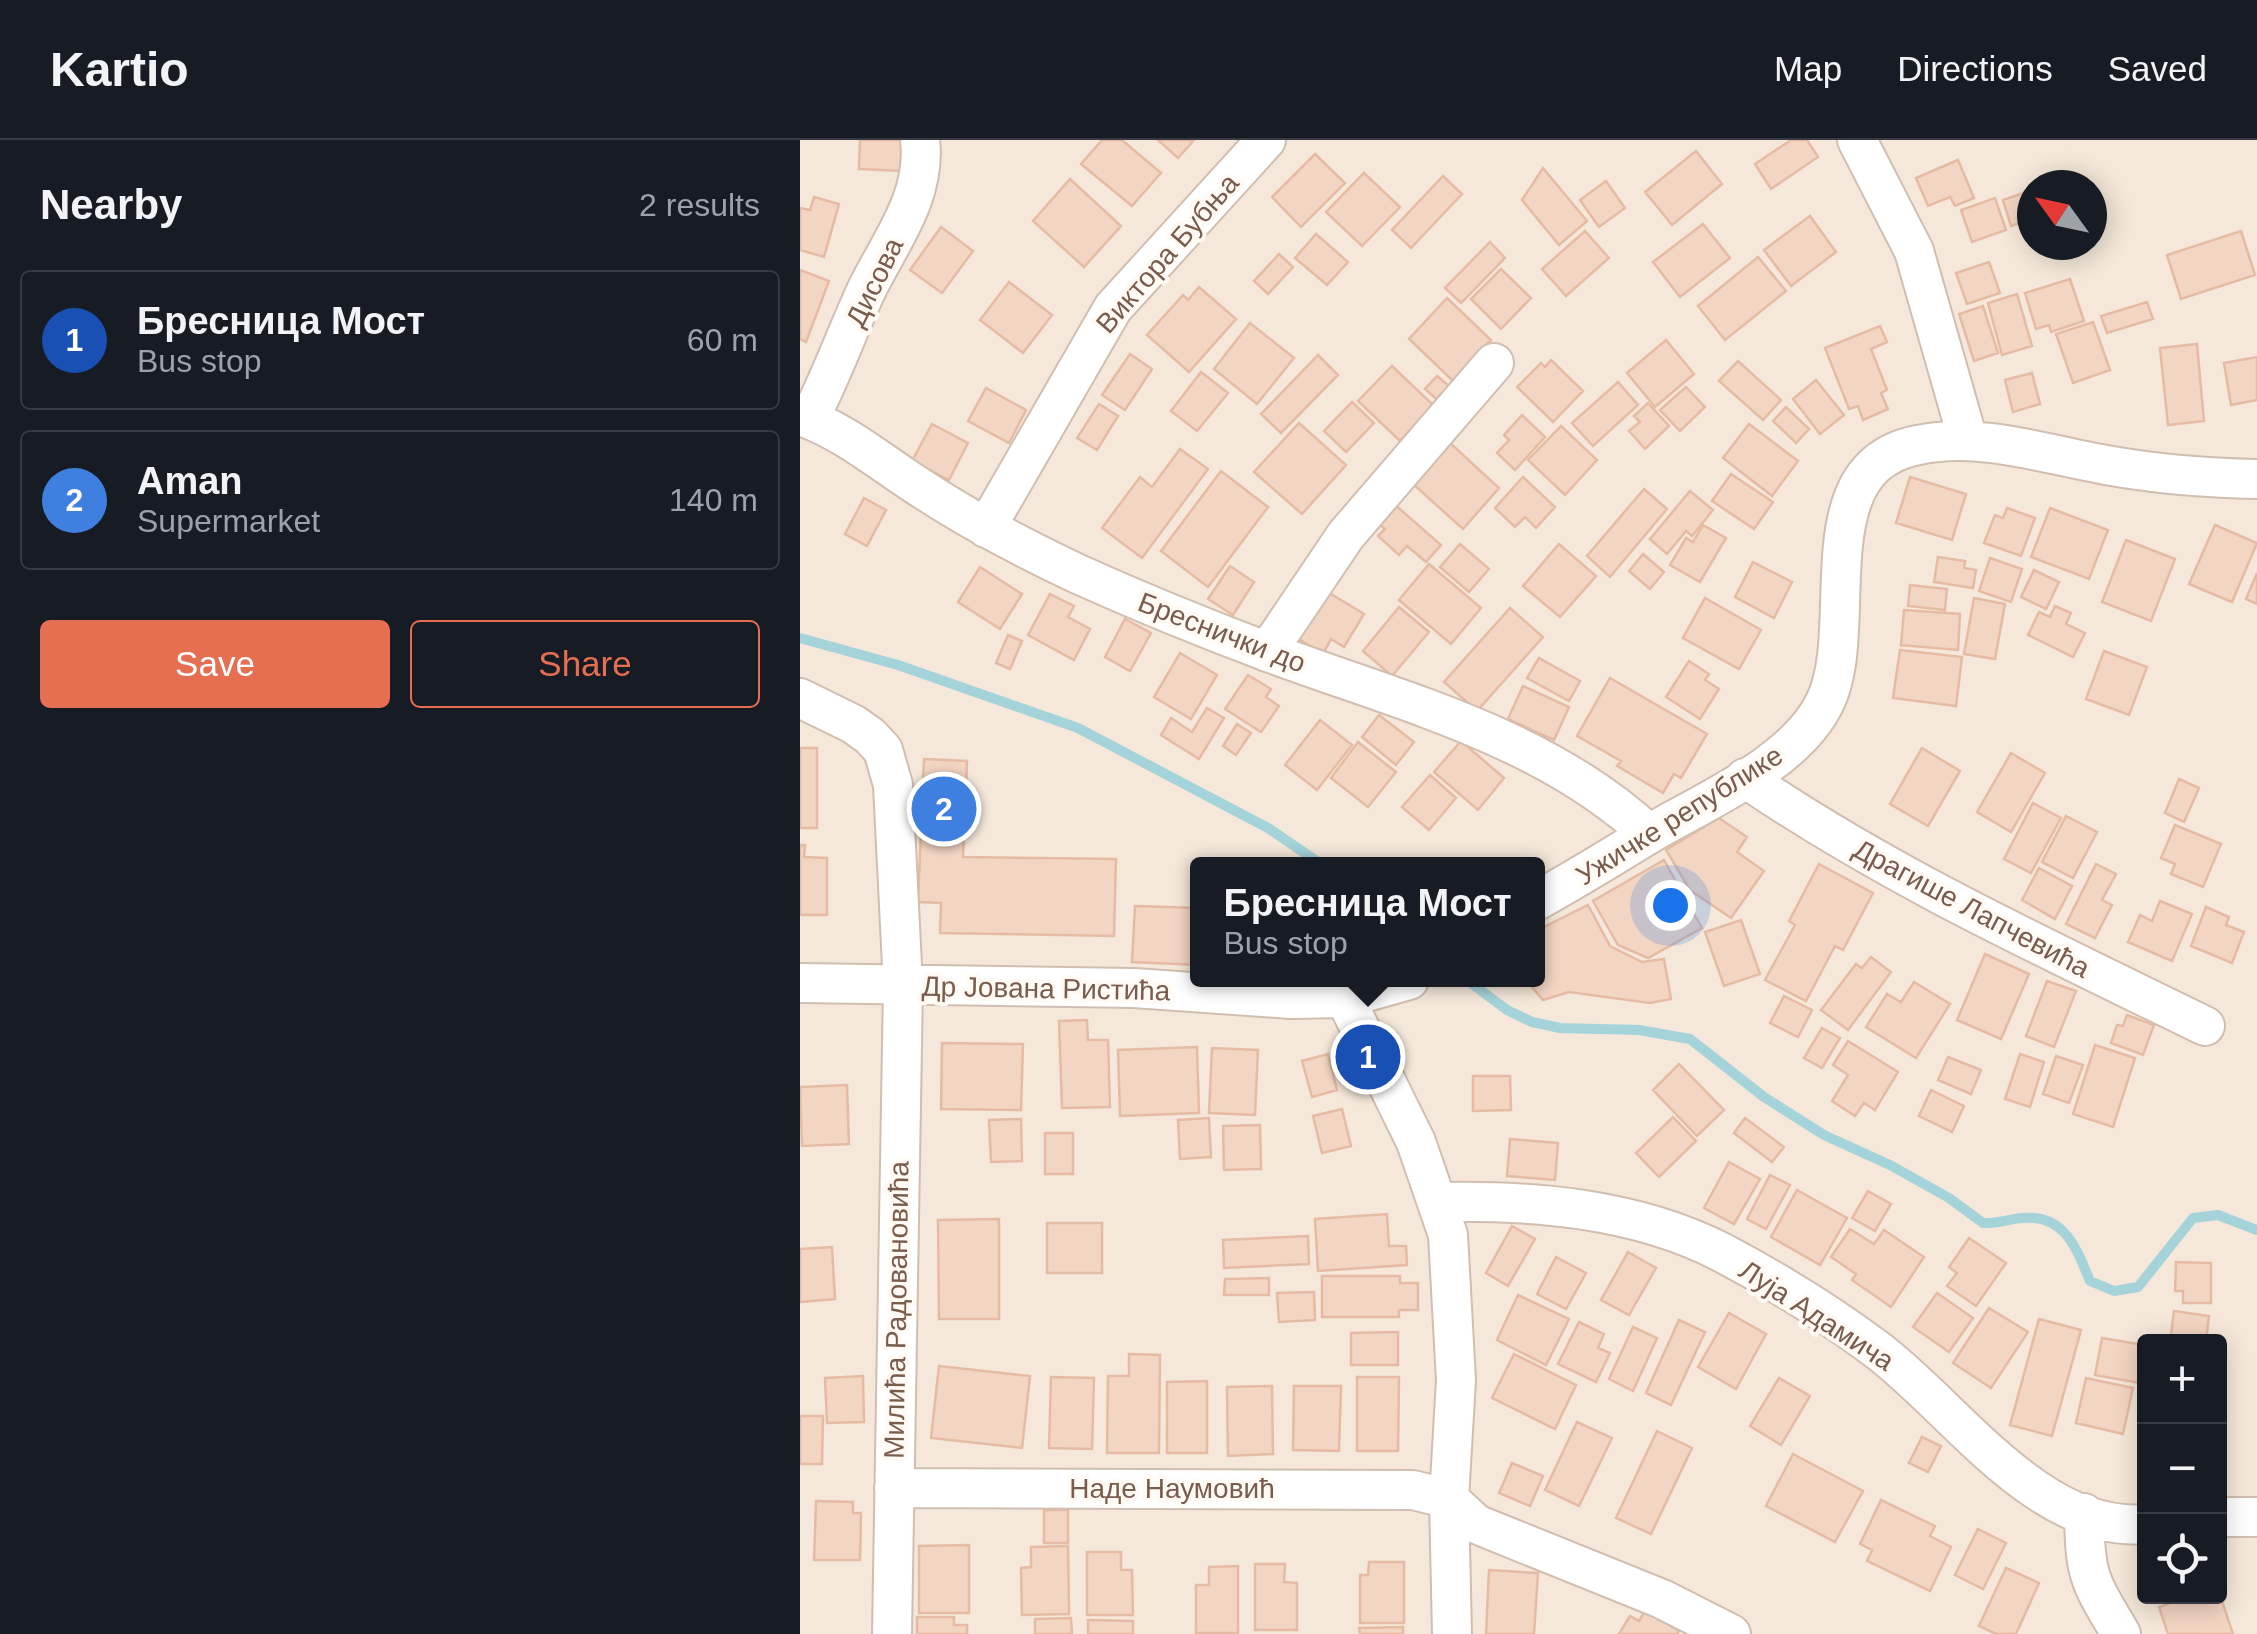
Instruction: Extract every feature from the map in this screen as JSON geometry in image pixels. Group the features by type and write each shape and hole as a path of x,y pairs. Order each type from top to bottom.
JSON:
{"street":[{"name":"Дисова","path":"804,418 834,372 866,292 910,205 919,176 920,140"},
{"name":"Виктора Бубња","path":"986,528 1113,308 1266,140"},
{"path":"1857,140 1914,252 1968,440"},
{"path":"1267,652 1346,535 1494,363"},
{"name":"Бреснички до","path":"804,418 986,528 1076,573 1267,652 1436,710 1550,763 1620,807 1649,834"},
{"name":"Ужичке републике","path":"1545,896 1745,778 1812,723 1825,702 1838,654 1846,520 1851,502 1872,468 1887,457 1914,445 1968,440 2170,474 2257,478"},
{"name":"Милића Радовановића","path":"800,698 870,736 883,750 893,785 904,986 892,1634"},
{"name":"Драгише Лапчевића","path":"1745,778 1879,862 1975,915 2205,1026"},
{"name":"Др Јована Ристића","path":"800,983 1134,988 1291,999 1345,998 1384,987"},
{"path":"1345,998 1416,1142 1448,1235 1456,1380 1448,1499 1452,1634"},
{"name":"Луја Адамича","path":"1438,1202 1511,1201 1592,1213 1674,1232 1718,1251 1779,1285 1876,1349 1993,1457 2037,1489 2084,1513 2137,1524"},
{"name":"Наде Наумовић","path":"894,1488 1382,1488 1448,1499"},
{"path":"1448,1499 1476,1524 1662,1599 1732,1634"},
{"path":"2084,1513 2088,1578 2121,1634"},
{"path":"2227,1517 2257,1517"}],"shaded area":[{"path":"800,140 2257,140 2257,1634 800,1634"}],"building":[{"path":"860,140 904,140 903,171 859,169"},
{"path":"1102,140 1122,140 1161,173 1132,206 1081,164"},
{"path":"1158,140 1194,140 1178,158"},
{"path":"1791,140 1807,140 1818,157 1771,189 1755,164"},
{"path":"1696,151 1722,184 1672,225 1645,192"},
{"path":"1315,154 1345,183 1301,227 1272,197"},
{"path":"1958,160 1974,198 1955,206 1950,197 1928,206 1916,178"},
{"path":"1543,168 1587,221 1559,245 1522,200"},
{"path":"1364,173 1400,207 1362,246 1326,212"},
{"path":"1443,176 1462,194 1411,248 1392,230"},
{"path":"1070,179 1121,226 1084,267 1033,221"},
{"path":"1606,181 1625,208 1599,227 1580,200"},
{"path":"2017,195 2017,224 2011,226 2003,200"},
{"path":"814,197 839,204 824,257 800,250 800,208 810,210"},
{"path":"1995,198 2006,230 1972,242 1961,210"},
{"path":"1810,216 1836,252 1791,286 1764,250"},
{"path":"1703,224 1730,258 1680,297 1653,262"},
{"path":"941,227 973,251 942,293 910,270"},
{"path":"1585,231 1609,258 1566,296 1542,269"},
{"path":"2241,231 2255,275 2181,299 2167,255"},
{"path":"1316,234 1348,262 1327,285 1295,258"},
{"path":"1490,242 1505,258 1461,303 1445,288"},
{"path":"1279,254 1293,267 1268,294 1254,281"},
{"path":"1758,257 1786,291 1725,340 1698,306"},
{"path":"1989,262 2000,293 1967,304 1956,273"},
{"path":"1501,269 1531,298 1501,329 1471,299"},
{"path":"800,270 829,281 806,342 800,339"},
{"path":"2070,279 2084,321 2051,332 2049,325 2036,329 2025,293"},
{"path":"1009,282 1052,315 1023,353 980,320"},
{"path":"1199,287 1236,319 1189,372 1147,335 1183,295 1188,300"},
{"path":"2017,294 2032,346 2002,355 1988,303"},
{"path":"1447,298 1491,340 1453,381 1409,339"},
{"path":"2147,302 2153,319 2107,333 2101,316"},
{"path":"1983,306 1998,353 1974,361 1959,314"},
{"path":"2093,322 2110,370 2073,383 2056,334"},
{"path":"1250,323 1294,358 1257,404 1214,369"},
{"path":"1880,326 1887,342 1871,349 1887,390 1881,393 1888,409 1863,420 1858,406 1849,409 1825,348"},
{"path":"1666,340 1694,374 1655,407 1627,373"},
{"path":"2197,344 2204,421 2168,425 2160,348"},
{"path":"1130,354 1152,369 1125,410 1102,395"},
{"path":"1318,355 1338,375 1281,433 1261,414"},
{"path":"2257,357 2257,400 2231,405 2224,363"},
{"path":"1551,360 1583,391 1553,422 1517,387 1541,363 1545,367"},
{"path":"1738,361 1781,400 1763,420 1719,381"},
{"path":"1392,366 1433,405 1400,441 1358,401"},
{"path":"1201,372 1228,393 1197,431 1171,411"},
{"path":"2032,373 2040,404 2013,412 2005,380"},
{"path":"1437,376 1455,391 1443,405 1425,389"},
{"path":"1816,380 1844,415 1820,434 1793,399"},
{"path":"1618,382 1638,405 1593,446 1572,423"},
{"path":"1686,387 1705,407 1680,431 1660,410"},
{"path":"986,388 1026,410 1009,443 968,421"},
{"path":"1352,402 1374,423 1346,452 1324,431"},
{"path":"1648,403 1669,426 1645,449 1629,431 1640,422 1634,416"},
{"path":"1099,404 1118,416 1097,450 1077,438"},
{"path":"1786,407 1809,429 1796,443 1773,421"},
{"path":"1522,415 1545,437 1515,470 1497,453 1509,440 1504,435"},
{"path":"1299,423 1346,465 1302,514 1254,472"},
{"path":"932,424 968,443 949,480 912,461"},
{"path":"1749,424 1798,461 1772,496 1723,458"},
{"path":"1561,426 1597,460 1565,495 1528,460"},
{"path":"1450,443 1499,488 1463,529 1413,484"},
{"path":"1180,449 1208,469 1142,558 1102,528 1140,477 1152,487"},
{"path":"1221,471 1268,507 1208,587 1161,551"},
{"path":"1731,474 1773,502 1754,529 1712,501"},
{"path":"1523,477 1555,507 1536,528 1525,517 1515,527 1495,508"},
{"path":"1910,477 1966,494 1952,540 1896,523"},
{"path":"1644,489 1667,509 1610,577 1587,556"},
{"path":"1690,491 1713,510 1692,536 1686,531 1667,554 1650,539"},
{"path":"864,498 886,510 867,546 845,534"},
{"path":"1393,503 1441,545 1426,562 1407,546 1399,555 1378,536 1385,529 1377,522"},
{"path":"2007,508 2035,518 2021,556 1984,543 1995,515 2003,518"},
{"path":"2050,508 2108,530 2089,579 2031,557"},
{"path":"1703,525 1726,538 1700,582 1670,565 1686,538 1693,542"},
{"path":"2215,525 2257,543 2232,602 2189,584"},
{"path":"2126,540 2175,559 2151,621 2102,602"},
{"path":"1460,544 1489,569 1469,592 1440,567"},
{"path":"1559,544 1596,576 1560,617 1523,586"},
{"path":"1643,554 1664,572 1650,589 1629,571"},
{"path":"1938,557 1965,561 1964,568 1976,570 1973,588 1934,582"},
{"path":"1990,558 2022,569 2011,602 1979,591"},
{"path":"1753,562 1792,582 1774,618 1735,597"},
{"path":"1429,564 1481,608 1451,644 1399,600"},
{"path":"1230,566 1254,582 1233,615 1208,599"},
{"path":"980,567 1022,594 1000,629 958,602"},
{"path":"2034,570 2059,582 2046,609 2021,597"},
{"path":"2257,573 2257,604 2246,599"},
{"path":"1910,585 1947,589 1945,610 1908,606"},
{"path":"1326,591 1364,614 1344,647 1331,639 1323,654 1297,638"},
{"path":"1050,594 1074,606 1068,617 1090,629 1074,660 1028,635"},
{"path":"1705,598 1761,630 1739,669 1683,638"},
{"path":"1974,598 2005,604 1995,659 1964,654"},
{"path":"2055,606 2071,613 2066,624 2085,633 2073,657 2028,635 2039,612 2050,617"},
{"path":"1399,607 1429,632 1392,676 1363,651"},
{"path":"1510,608 1543,637 1477,711 1444,682"},
{"path":"1904,610 1960,614 1958,650 1901,645"},
{"path":"1125,619 1151,633 1130,671 1105,657"},
{"path":"1008,635 1022,641 1010,669 996,663"},
{"path":"1900,650 1962,657 1956,706 1893,698"},
{"path":"2104,651 2147,667 2129,715 2086,699"},
{"path":"1180,653 1217,675 1191,719 1154,697"},
{"path":"1539,658 1580,681 1569,701 1527,678"},
{"path":"1689,661 1709,674 1705,680 1719,689 1700,719 1666,697"},
{"path":"1248,675 1271,689 1266,697 1279,706 1261,732 1225,709"},
{"path":"1610,678 1707,734 1681,778 1674,774 1663,793 1617,766 1621,761 1577,736"},
{"path":"1523,686 1569,707 1554,740 1508,719"},
{"path":"1207,708 1224,718 1199,759 1161,735 1171,718 1192,732"},
{"path":"1379,715 1414,742 1396,765 1362,737"},
{"path":"1320,720 1352,745 1317,790 1285,765"},
{"path":"1237,724 1251,733 1236,755 1223,746"},
{"path":"1461,741 1504,778 1478,810 1434,772"},
{"path":"1358,742 1396,772 1368,807 1331,778"},
{"path":"800,748 817,748 817,828 800,828"},
{"path":"1922,748 1960,771 1928,826 1890,804"},
{"path":"2011,753 2045,773 2011,832 1977,812"},
{"path":"924,759 967,761 963,857 1116,859 1114,936 940,933 941,903 918,902"},
{"path":"1430,775 1456,798 1429,830 1402,807"},
{"path":"2179,779 2199,788 2184,822 2165,813"},
{"path":"2033,803 2061,818 2031,873 2004,859"},
{"path":"2066,816 2097,832 2073,878 2042,862"},
{"path":"1719,818 1747,837 1737,852 1764,871 1731,918 1690,890 1666,850"},
{"path":"2175,825 2221,844 2203,887 2171,874 2175,864 2161,858"},
{"path":"800,845 805,845 804,857 827,858 827,915 800,915"},
{"path":"1664,860 1702,928 1648,958 1618,945 1593,901"},
{"path":"1819,864 1873,893 1843,950 1835,946 1806,1001 1765,980 1795,925 1789,921"},
{"path":"2096,864 2116,874 2102,900 2112,905 2095,938 2066,924"},
{"path":"2039,868 2072,886 2055,919 2022,900"},
{"path":"2160,901 2192,914 2172,961 2128,942 2140,915 2152,921"},
{"path":"1588,905 1610,946 1642,962 1664,959 1671,999 1650,1003 1569,992 1543,1000 1532,987 1545,987 1545,926"},
{"path":"1135,906 1190,908 1190,965 1132,962"},
{"path":"2206,907 2229,917 2226,925 2244,932 2232,963 2191,946"},
{"path":"1741,920 1760,974 1724,986 1705,932"},
{"path":"1985,954 2029,974 2001,1039 1957,1020"},
{"path":"1871,957 1891,972 1848,1030 1821,1010 1856,964 1862,968"},
{"path":"2047,981 2076,991 2054,1047 2026,1036"},
{"path":"1914,982 1950,1004 1916,1058 1866,1027 1887,994 1901,1002"},
{"path":"1784,996 1812,1010 1798,1037 1770,1023"},
{"path":"2127,1015 2154,1025 2143,1055 2111,1043 2117,1025 2123,1026"},
{"path":"1087,1020 1088,1040 1108,1040 1110,1107 1062,1108 1059,1021"},
{"path":"1822,1028 1840,1038 1822,1068 1804,1058"},
{"path":"1848,1041 1898,1072 1875,1110 1864,1103 1855,1116 1832,1101 1848,1075 1833,1065"},
{"path":"942,1043 1023,1044 1021,1110 941,1109"},
{"path":"2095,1045 2135,1058 2113,1127 2073,1114"},
{"path":"1197,1047 1199,1113 1120,1116 1118,1050"},
{"path":"1212,1048 1258,1050 1255,1115 1209,1113"},
{"path":"1328,1054 1337,1090 1312,1097 1302,1061"},
{"path":"2020,1054 2044,1062 2030,1107 2005,1099"},
{"path":"2056,1056 2083,1065 2069,1103 2043,1094"},
{"path":"1948,1057 1981,1070 1971,1094 1938,1080"},
{"path":"1679,1064 1724,1110 1697,1136 1653,1090"},
{"path":"1473,1076 1510,1076 1511,1110 1473,1111"},
{"path":"847,1085 849,1144 802,1146 800,1087"},
{"path":"1931,1090 1964,1106 1952,1132 1919,1116"},
{"path":"1342,1109 1351,1146 1322,1153 1313,1116"},
{"path":"1673,1117 1696,1141 1659,1177 1636,1153"},
{"path":"1209,1118 1211,1157 1180,1159 1178,1120"},
{"path":"1745,1118 1784,1147 1772,1162 1734,1133"},
{"path":"1021,1119 1022,1161 991,1162 989,1120"},
{"path":"1260,1125 1261,1169 1224,1170 1223,1126"},
{"path":"1045,1133 1073,1133 1073,1174 1045,1174"},
{"path":"1510,1139 1558,1143 1555,1180 1507,1176"},
{"path":"1729,1162 1760,1179 1734,1224 1704,1208"},
{"path":"1770,1175 1790,1185 1766,1229 1747,1219"},
{"path":"1797,1190 1847,1218 1820,1265 1771,1237"},
{"path":"1868,1191 1891,1204 1875,1231 1852,1218"},
{"path":"1387,1214 1389,1246 1406,1246 1407,1265 1318,1271 1315,1219"},
{"path":"999,1219 999,1319 939,1319 938,1220"},
{"path":"1047,1223 1102,1223 1102,1273 1047,1273"},
{"path":"1512,1226 1535,1239 1508,1286 1486,1273"},
{"path":"1850,1229 1874,1244 1884,1230 1924,1257 1891,1307 1852,1280 1856,1274 1831,1257"},
{"path":"1308,1236 1309,1264 1224,1268 1223,1240"},
{"path":"1969,1238 2006,1263 1976,1306 1947,1286 1957,1273 1949,1267"},
{"path":"832,1247 835,1299 800,1302 800,1249"},
{"path":"1628,1252 1656,1268 1629,1315 1601,1300"},
{"path":"1556,1257 1586,1273 1566,1309 1537,1294"},
{"path":"2176,1262 2211,1263 2211,1303 2183,1303 2183,1291 2175,1291"},
{"path":"1322,1276 1400,1276 1400,1283 1418,1283 1418,1310 1399,1310 1399,1317 1322,1317"},
{"path":"1269,1278 1269,1295 1224,1295 1225,1279"},
{"path":"1314,1292 1315,1320 1279,1322 1277,1293"},
{"path":"1937,1293 1973,1318 1949,1352 1913,1327"},
{"path":"1518,1295 1569,1319 1546,1365 1497,1340"},
{"path":"1989,1308 2028,1332 1991,1388 1953,1363"},
{"path":"2174,1311 2209,1316 2207,1334 2171,1334"},
{"path":"1729,1313 1766,1334 1736,1389 1698,1367"},
{"path":"2039,1319 2081,1330 2052,1436 2010,1425"},
{"path":"1679,1320 1705,1332 1671,1405 1646,1393"},
{"path":"1579,1322 1604,1334 1598,1348 1610,1353 1596,1382 1558,1364"},
{"path":"1633,1327 1657,1338 1633,1391 1609,1379"},
{"path":"1398,1332 1398,1365 1351,1365 1351,1333"},
{"path":"2102,1338 2137,1344 2137,1382 2095,1375"},
{"path":"1129,1354 1160,1355 1159,1453 1107,1453 1108,1376 1129,1376"},
{"path":"1514,1354 1576,1385 1555,1429 1492,1398"},
{"path":"939,1366 1030,1376 1022,1448 931,1438"},
{"path":"863,1376 864,1422 827,1423 825,1378"},
{"path":"1051,1377 1094,1378 1092,1449 1049,1448"},
{"path":"1357,1377 1399,1377 1398,1451 1357,1451"},
{"path":"1779,1378 1810,1396 1781,1445 1750,1426"},
{"path":"2086,1378 2133,1388 2123,1434 2076,1423"},
{"path":"1207,1381 1207,1453 1167,1453 1167,1382"},
{"path":"1272,1386 1273,1454 1228,1456 1227,1387"},
{"path":"1294,1386 1341,1386 1339,1451 1293,1450"},
{"path":"800,1416 823,1416 822,1464 800,1464"},
{"path":"1577,1422 1612,1438 1579,1506 1545,1490"},
{"path":"1657,1431 1692,1448 1651,1534 1616,1518"},
{"path":"1922,1437 1941,1446 1928,1472 1909,1463"},
{"path":"1793,1454 1863,1491 1835,1542 1766,1506"},
{"path":"1512,1463 1543,1476 1530,1506 1499,1493"},
{"path":"1881,1500 1935,1526 1930,1536 1951,1547 1930,1591 1867,1561 1872,1550 1860,1544"},
{"path":"816,1501 853,1502 853,1513 861,1513 860,1560 814,1560"},
{"path":"1044,1510 1068,1510 1068,1543 1044,1543"},
{"path":"1978,1529 2006,1543 1983,1589 1955,1575"},
{"path":"969,1545 969,1613 919,1613 919,1546"},
{"path":"1068,1546 1069,1614 1022,1615 1021,1568 1031,1567 1031,1547"},
{"path":"1087,1552 1121,1552 1121,1570 1132,1570 1133,1615 1087,1615"},
{"path":"1369,1562 1404,1562 1404,1623 1360,1623 1360,1575 1368,1575"},
{"path":"1255,1564 1285,1564 1284,1582 1297,1583 1297,1630 1255,1630"},
{"path":"1238,1566 1238,1633 1196,1633 1196,1585 1209,1585 1209,1567"},
{"path":"2006,1568 2039,1583 2016,1634 1996,1634 1979,1626"},
{"path":"1489,1570 1538,1573 1534,1634 1486,1634"},
{"path":"2223,1604 2233,1634 2168,1634 2159,1607"},
{"path":"1645,1611 1679,1631 1619,1634 1630,1616 1639,1621"},
{"path":"917,1617 954,1617 954,1625 967,1625 967,1634 917,1634"},
{"path":"1071,1618 1072,1634 1035,1634 1035,1619"},
{"path":"1088,1620 1133,1621 1133,1634 1088,1634"},
{"path":"1403,1627 1403,1634 1360,1634 1359,1628"}],"waterway":[{"path":"800,638 898,665 1078,728 1268,828 1311,857"},
{"path":"1476,987 1507,1010 1532,1022 1560,1028 1639,1030 1690,1039 1764,1097 1824,1135 1890,1165 1949,1198 1983,1223 2037,1218 2059,1227 2080,1257 2090,1281 2114,1291 2138,1287 2193,1218 2218,1215 2257,1230"}],"place":[{"name":"Aman","path":"944,809"},
{"name":"Бресница Мост","path":"1368,1057"}]}
